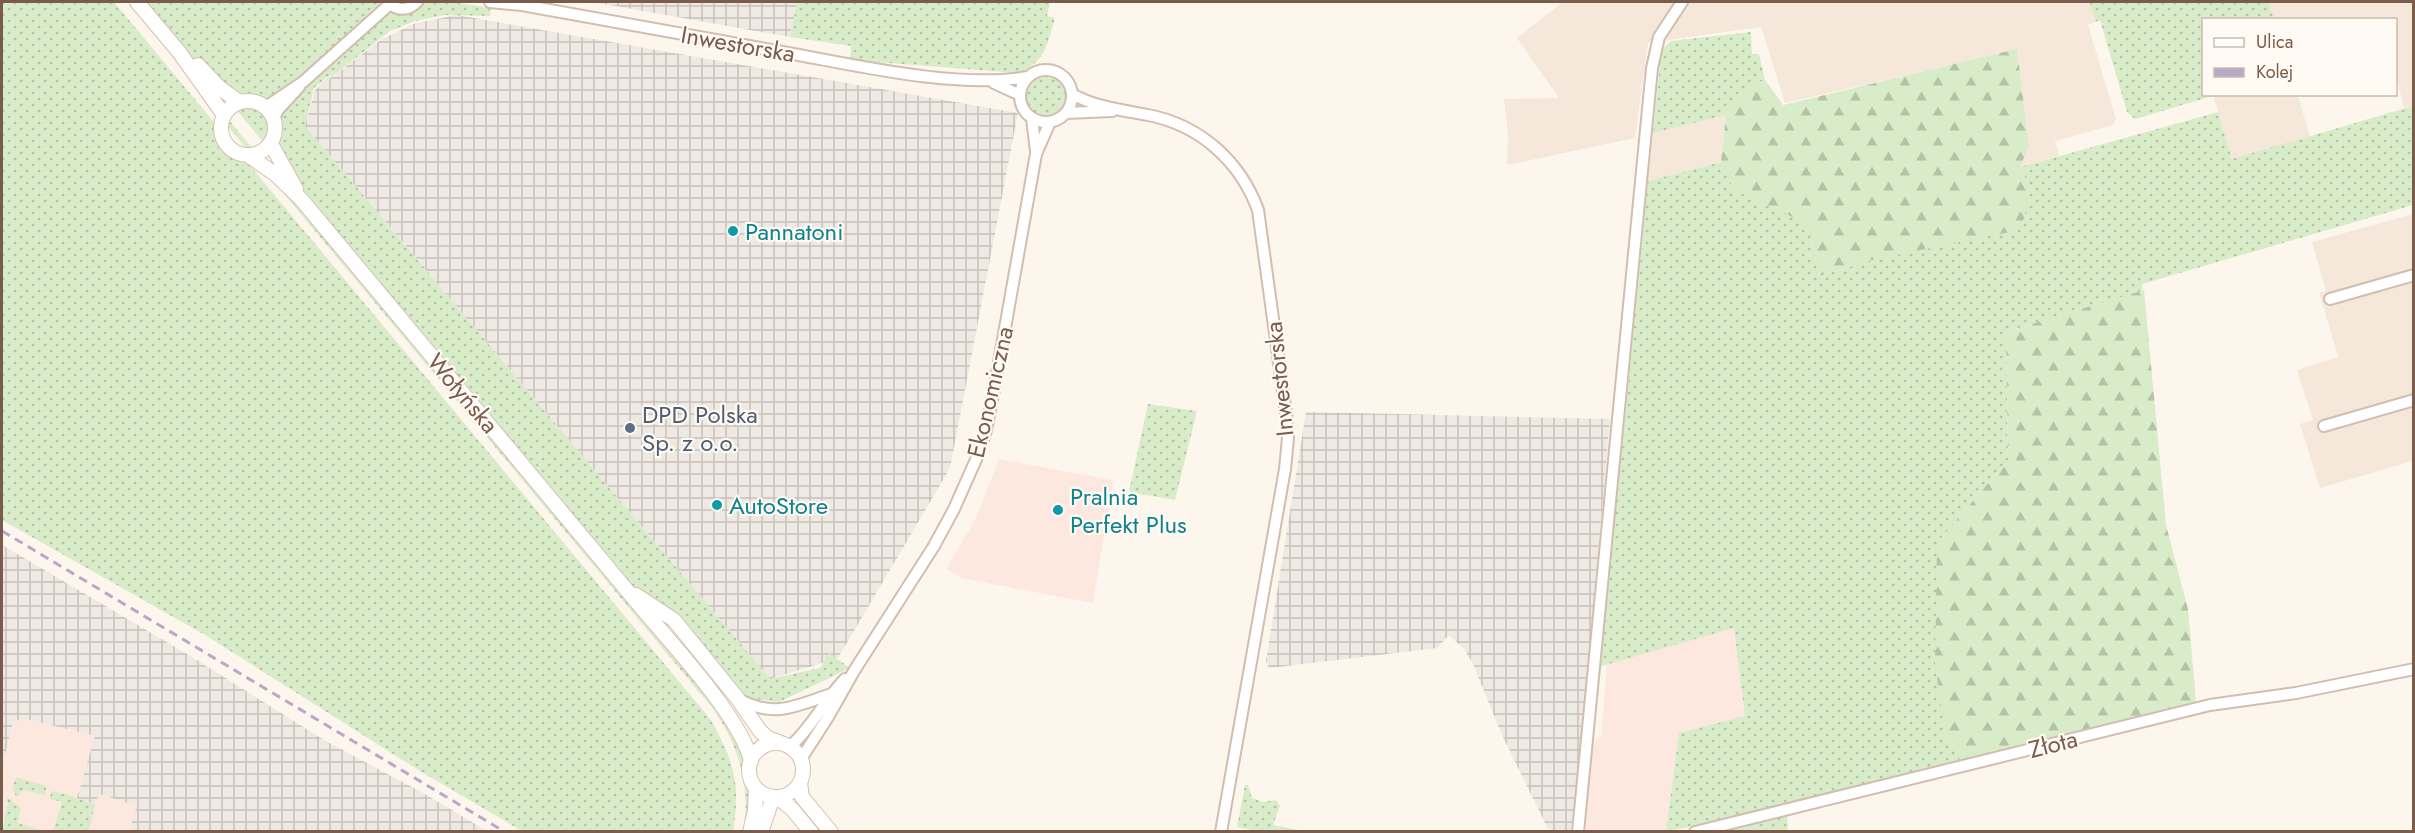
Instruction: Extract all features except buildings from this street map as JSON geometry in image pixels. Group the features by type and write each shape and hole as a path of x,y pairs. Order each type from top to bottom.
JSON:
{"main road":[{"path":"137,2 179,52 224,115"},
{"path":"179,52 192,60 220,88 239,102"},
{"path":"253,101 270,112 276,131 271,144 262,153 249,156 231,150 224,140 221,128 224,115 230,107 239,102 253,101"},
{"name":"Wołyńska","path":"271,144 301,199"},
{"name":"Wołyńska","path":"249,156 275,174 301,199 624,587 722,706 748,751 751,761"},
{"name":"Wołyńska","path":"624,587 674,620 738,699 760,731 768,738 787,746"},
{"path":"811,831 792,809 756,788 750,777 751,761 755,753 763,747 776,743 787,746 801,759 802,797 831,831"},
{"path":"775,797 792,792 800,783"},
{"path":"750,831 756,788"},
{"path":"761,831 775,797"}],"street":[{"path":"270,112 389,3 404,9 417,2"},
{"name":"Inwestorska","path":"490,2 534,7 846,64 931,76 988,81 1028,77"},
{"path":"1578,831 1652,68 1659,37 1682,2"},
{"path":"1041,71 1053,71 1065,79 1072,94 1072,101 1066,113 1050,122 1032,119 1023,108 1020,95 1028,77 1041,71"},
{"name":"Inwestorska","path":"988,81 1020,95"},
{"name":"Inwestorska","path":"1072,94 1121,111"},
{"name":"Inwestorska","path":"1066,113 1121,111 1149,115 1182,125 1216,149 1239,170 1258,210 1288,438 1285,469 1221,831"},
{"name":"Ekonomiczna","path":"1032,119 1036,154"},
{"name":"Ekonomiczna","path":"801,759 934,546 954,509 978,455 994,390 1036,154 1050,122"},
{"path":"2330,299 2414,275"},
{"path":"2325,426 2414,400"},
{"name":"Złota","path":"1695,831 2210,705 2296,693 2414,669"},
{"name":"Ekonomiczna","path":"787,746 802,735 831,694 854,671"},
{"path":"738,699 753,707 769,710 794,708 831,694"}],"shaded area":[{"path":"593,2 797,2 790,37"},
{"path":"1563,2 2089,2 2095,22 2088,25 2116,119 2113,125 2055,141 2059,156 2020,167 2029,146 2017,50 1785,103 1761,27 1648,43 1635,138 1507,165 1508,134 1504,99 1559,98 1517,38"},
{"path":"2269,2 2413,2 2413,106 2404,108 2397,80 2397,18 2274,18"},
{"path":"457,15 1018,113 950,468 838,658 770,679 305,126 315,90 382,39 416,23"},
{"path":"2213,96 2298,96 2310,137 2232,159"},
{"path":"1726,115 1721,162 1648,181 1653,133"},
{"path":"2413,214 2413,461 2320,488 2300,424 2313,420 2297,370 2338,357 2319,292 2326,291 2312,242"},
{"path":"1306,412 1610,419 1580,756 1571,831 1549,831 1501,733 1474,666 1464,649 1449,635 1437,648 1269,668 1266,661"},
{"path":"999,459 1113,480 1093,603 961,578 946,569 976,518"},
{"path":"2,545 192,657 324,740 425,794 487,831 129,831 137,806 99,794 95,804 77,798 95,736 26,719 18,720 12,726 2,767"},
{"path":"1734,628 1746,716 1679,733 1666,831 1582,832 1592,741 1601,737 1607,662"},
{"path":"26,719 95,736 98,794 137,806 129,831 38,831 2,820 2,767 12,726 18,720"}],"green space":[{"path":"2,2 114,2 711,720 734,773 736,799 733,831 522,831 420,771 205,635 2,520"},
{"path":"147,2 453,2 491,8 490,16 445,15 415,21 390,31 315,90 336,70 314,88 305,126 770,679 820,668 829,653 850,668 779,702 745,698 632,587"},
{"path":"797,2 1050,2 1047,16 1055,18 1044,51 1035,63 1019,73 850,60 851,46 790,37"},
{"path":"2089,2 2269,2 2274,18 2202,18 2202,96 2213,96 2135,119 2127,112 2100,20 2095,22"},
{"path":"1751,32 1752,54 1759,54 1765,80 1742,93 1726,115 1653,133 1661,51 1671,41"},
{"path":"2017,49 2029,146 2020,167 2028,184 2025,218 2010,232 1872,260 1819,276 1808,224 1734,190 1721,162 1726,115 1732,103 1748,86 1765,80 1783,105"},
{"path":"1046,77 1054,78 1060,83 1065,89 1065,105 1060,111 1054,116 1046,117 1038,116 1032,111 1027,105 1026,97 1027,89 1032,83 1038,78"},
{"path":"2413,106 2413,205 2142,284 2142,291 2006,332 2008,460 1937,543 1945,734 1960,755 1959,770 1787,812 1788,831 1704,831 1702,825 1666,831 1679,733 1745,716 1734,628 1598,667 1648,181 1721,162 1735,190 1808,223 1819,276 1872,260 2028,184 2020,167 2218,112 2232,159"},
{"path":"220,117 228,119 717,708 740,749 748,771 751,794 748,831 743,831 745,798 741,768 730,738 714,710"},
{"path":"2144,290 2166,525 2188,609 2197,713 1959,770 1960,755 1945,734 1935,664 1937,543 2008,460 2006,332"},
{"path":"1148,404 1197,411 1175,500 1129,492"},
{"path":"16,777 46,786 45,795 22,790 19,796 16,796 12,789"},
{"path":"1245,785 1248,785 1252,798 1263,802 1276,800 1280,806 1273,825 1304,831 1256,831 1237,827"},
{"path":"51,792 95,804 89,831 53,831 62,802 50,799"},
{"path":"7,797 21,808 17,823 45,831 2,831"}],"railway":[{"path":"2,531 505,832"}],"place":[{"name":"Pannatoni","path":"733,231"},
{"name":"DPD Polska Sp. z o.o.","path":"630,428"},
{"name":"AutoStore","path":"717,505"},
{"name":"Pralnia Perfekt Plus","path":"1058,510"}]}
